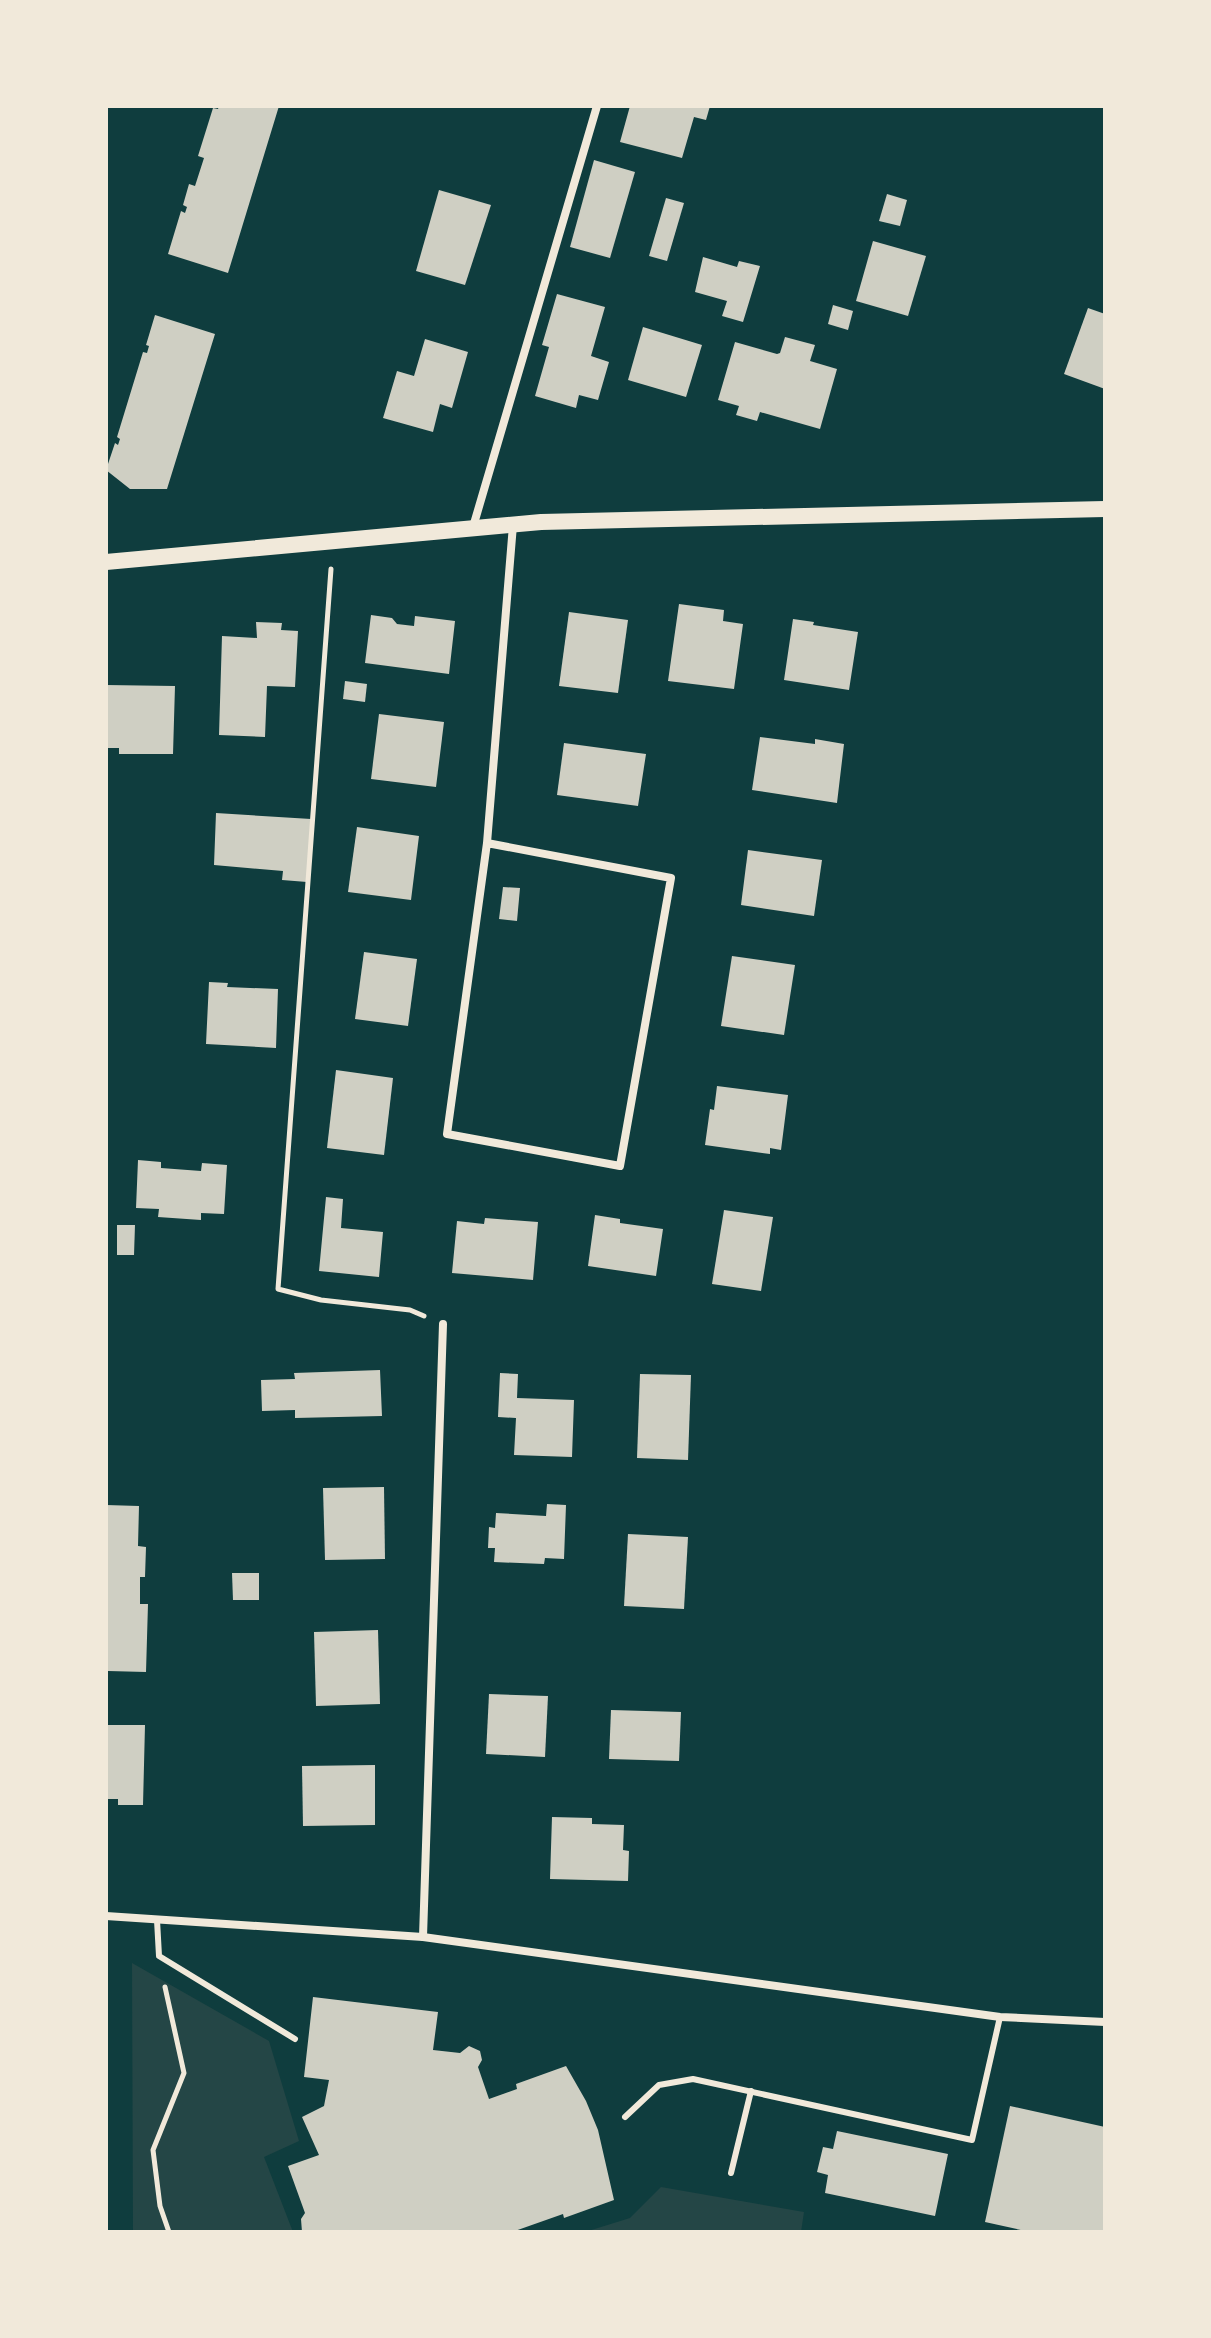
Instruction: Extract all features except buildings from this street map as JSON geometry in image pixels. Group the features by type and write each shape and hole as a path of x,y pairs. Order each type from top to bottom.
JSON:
{"main road":[{"path":"106,562 513,524 1105,509"}],"street":[{"path":"473,527 597,106"},
{"path":"487,843 671,878 620,1166 447,1134 487,843 513,524"},
{"path":"423,1937 443,1324"},
{"path":"106,1916 423,1937 1000,2017 1105,2022"}],"lane":[{"path":"157,1920 159,1956 295,2039"},
{"path":"625,2117 659,2085 693,2079 972,2140 1000,2017"},
{"path":"731,2173 751,2091"}],"path":[{"path":"333,540 278,1289 321,1300 410,1310 443,1324"},
{"path":"159,1956 184,2073 153,2150 160,2206 169,2232"}],"shaded area":[{"path":"132,1963 269,2041 299,2141 264,2157 293,2232 133,2232"},
{"path":"661,2187 804,2212 801,2232 585,2232 630,2218"}]}
